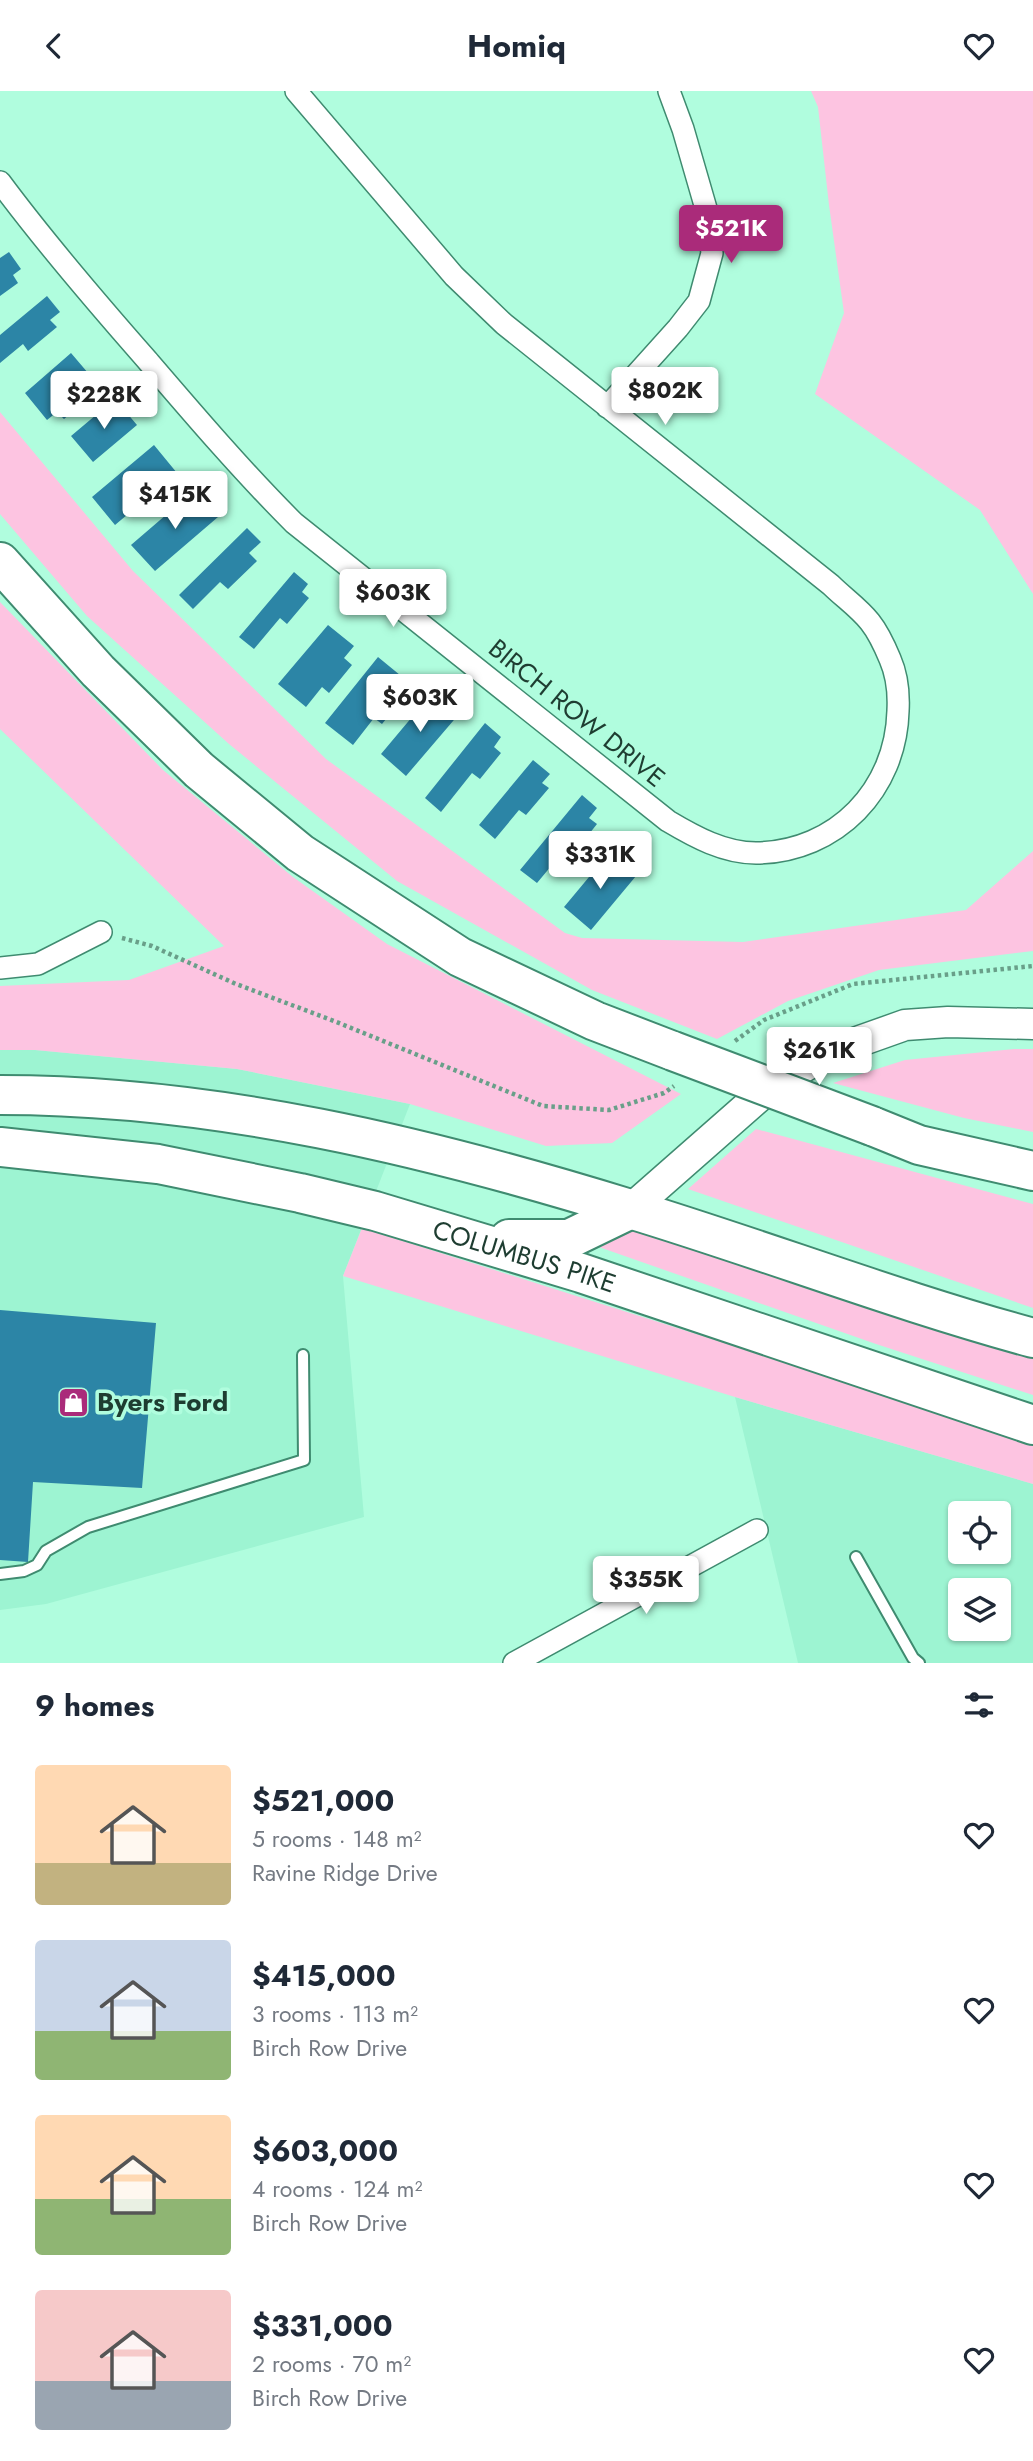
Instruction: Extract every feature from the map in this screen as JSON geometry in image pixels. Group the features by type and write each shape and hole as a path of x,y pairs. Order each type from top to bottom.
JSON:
{"highway":[{"path":"0,562 98,671 190,761 300,853 460,957 595,1021 919,1145 1033,1171"},
{"path":"0,1095 135,1100 268,1119 438,1153 631,1209 948,1315 1033,1338"},
{"name":"COLUMBUS PIKE","path":"0,1147 158,1164 375,1211 581,1273 1033,1425"},
{"path":"475,1240 569,1239 631,1209"}],"street":[{"name":"BIRCH ROW DRIVE","path":"0,182 93,299 247,476 294,523 667,821 706,843 755,853 789,849 828,834 858,811 872,792 891,760 898,733 899,692 891,660 870,622 831,585 504,324 454,276 296,91"},
{"path":"607,407 699,301 712,253 707,212 683,129 668,91"},
{"path":"0,968 38,964 101,932"},
{"path":"631,1209 771,1086 829,1052 905,1025 948,1022 1033,1024"},
{"path":"514,1663 757,1531"}],"lane":[{"path":"0,1574 24,1571 37,1565 46,1551 88,1527 304,1460 303,1355"},
{"path":"856,1557 913,1658 919,1663"}],"shaded area":[{"path":"811,91 1033,91 1033,594 980,510 815,394 844,313 818,107"},
{"path":"0,412 133,571 326,759 565,933 582,938 743,942 966,910 1033,851 1033,951 879,970 788,1001 717,1039 592,990 397,881 229,744 87,616 0,514"},
{"path":"0,602 163,770 293,877 387,944 681,1094 612,1143 546,1146 410,1104 237,1069 35,1050 0,1050 0,986 129,980 224,946 0,729"},
{"path":"1033,1049 1033,1132 964,1118 833,1083 905,1060"},
{"path":"0,1050 35,1050 237,1069 410,1104 343,1276 364,1517 46,1604 0,1610"},
{"path":"756,1129 1033,1204 1033,1308 688,1189"},
{"path":"635,1227 1033,1357 1033,1395 876,1344 596,1246"},
{"path":"362,1228 1033,1441 1033,1484 735,1397 343,1276"},
{"path":"735,1397 1033,1484 1033,1663 798,1663"}],"building":[{"path":"9,252 21,269 13,275 18,283 0,296 0,258"},
{"path":"47,296 60,312 50,320 57,327 28,351 23,344 0,363 0,335"},
{"path":"71,353 94,380 85,387 92,395 64,419 57,412 47,420 25,393"},
{"path":"115,399 137,425 93,462 71,436"},
{"path":"154,445 177,473 115,525 92,497"},
{"path":"195,490 218,517 155,571 131,545"},
{"path":"247,528 261,542 249,553 257,561 228,589 220,582 193,609 179,595"},
{"path":"294,572 308,584 302,592 309,598 287,624 280,618 254,649 239,637"},
{"path":"328,625 354,646 344,658 352,665 329,693 322,687 306,707 278,684"},
{"path":"378,657 406,680 397,690 405,696 382,724 374,718 353,745 325,723"},
{"path":"433,692 459,714 406,776 381,754"},
{"path":"485,723 501,737 494,747 501,753 480,779 472,773 441,812 425,798"},
{"path":"533,760 550,774 542,783 549,788 526,815 519,810 495,839 479,825"},
{"path":"582,795 597,808 589,818 597,824 574,853 567,847 537,883 520,870"},
{"path":"609,853 636,876 591,930 564,907"},
{"name":"Byers Ford","path":"0,1310 156,1323 142,1488 33,1482 28,1562 0,1560"}],"place":[{"name":"Byers Ford","path":"74,1402"}]}
